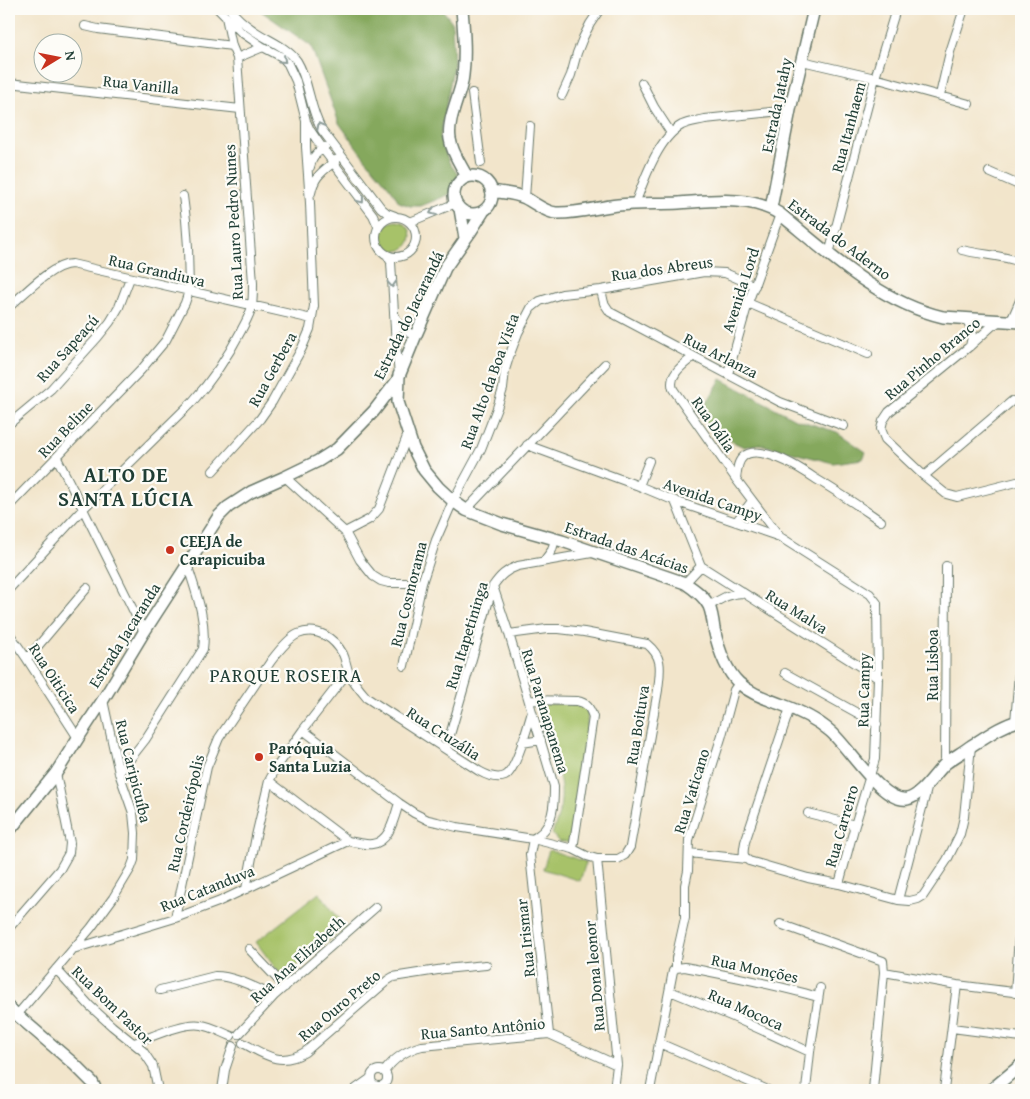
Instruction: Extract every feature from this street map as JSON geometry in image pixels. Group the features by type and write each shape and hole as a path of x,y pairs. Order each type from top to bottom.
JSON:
{"main road":[{"path":"462,9 464,60 462,84 449,132 451,147 468,177"},
{"name":"Estrada Jatahy","path":"775,211 790,110 814,9"},
{"path":"458,206 471,214 483,212 492,199 488,184 483,179 468,177 462,180 455,190 454,197 458,206 465,238"},
{"name":"Estrada do Aderno","path":"491,192 525,198 545,209 557,212 635,204 717,200 747,202 775,211 852,272 897,301 943,317 1011,321"},
{"name":"Estrada do Jacarandá","path":"285,477 318,461 336,449 374,410 397,381 445,268 483,212"},
{"name":"Estrada das Acácias","path":"399,375 398,402 413,448 424,470 453,501 466,510 502,524 555,539 685,583 698,593 709,606"},
{"name":"Estrada Jacaranda","path":"9,832 56,774 219,516 228,507 251,492 285,477"},
{"path":"709,606 714,629 727,665 739,683 757,696 790,708 815,720 829,730 879,786 889,794 900,799 913,796 929,783 945,764 990,733 1018,721"},
{"path":"13,1012 75,1065 92,1082 96,1090"},
{"path":"991,1090 1021,1065"}],"street":[{"path":"218,9 242,32 263,47 282,57 288,64 296,81 310,130 378,226"},
{"path":"230,9 246,25 288,51 296,61 304,78 318,124 332,144 381,208 387,213 406,218 414,227 416,233 414,246 406,255 399,257 393,257 381,251 376,239 378,226 385,219 395,216"},
{"path":"562,94 571,75 577,53 590,24 600,9"},
{"name":"Rua Itanhaem","path":"829,254 875,78 896,9"},
{"path":"940,95 950,52 964,9"},
{"name":"Rua Lauro Pedro Nunes","path":"9,589 83,509 176,419 207,385 223,362 247,319 252,306 253,283 237,58 232,46 226,17"},
{"path":"85,26 232,46"},
{"path":"237,58 263,47"},
{"path":"802,61 875,78 969,104"},
{"name":"Rua Vanilla","path":"9,83 240,109"},
{"path":"642,83 654,108 672,133"},
{"path":"472,93 481,163"},
{"path":"635,204 650,165 672,133 682,125 692,122 790,110"},
{"name":"Rua Gerbera","path":"213,471 260,419 272,402 302,348 310,329 314,306 306,120"},
{"path":"525,198 530,126"},
{"path":"308,172 316,154 332,144"},
{"name":"Rua Gerbera","path":"310,202 312,186 315,180 321,172 341,156"},
{"path":"989,172 1021,186"},
{"path":"183,196 186,220 188,291"},
{"path":"410,222 458,206"},
{"name":"Avenida Lord","path":"728,374 748,303 755,286 775,211"},
{"path":"962,250 1021,262"},
{"path":"387,255 391,262 399,375"},
{"name":"Rua Grandiuva","path":"9,307 52,271 67,264 72,264 312,320"},
{"name":"Rua dos Abreus","path":"601,290 704,272 725,273 755,286"},
{"name":"Rua Sapeaçú","path":"9,424 51,389 98,338 119,307 130,278"},
{"name":"Rua Arlanza","path":"601,290 604,303 610,312 780,402 844,426"},
{"name":"Rua Alto da Boa Vista","path":"453,501 484,441 503,389 505,370 510,354 531,308 540,301 562,294 601,290"},
{"name":"Rua Beline","path":"9,506 141,370 166,340 185,303 188,291"},
{"path":"1011,321 1021,298"},
{"path":"748,303 868,354"},
{"path":"394,315 400,326 415,336"},
{"path":"966,319 972,331 970,346"},
{"name":"Rua Pinho Branco","path":"1011,321 992,326 888,412 881,428 886,439 897,451 946,494 957,497 1021,481"},
{"name":"Rua Dália","path":"693,357 672,379 672,385 677,396 780,537"},
{"path":"466,510 605,364"},
{"path":"924,476 1012,401"},
{"path":"345,532 370,519 378,509 408,434"},
{"name":"Avenida Campy","path":"527,444 639,486 675,502 780,537 870,594 877,603"},
{"name":"Rua Dália","path":"736,479 741,459 753,452 762,453 790,463 881,521"},
{"path":"57,458 144,632"},
{"path":"639,486 649,461"},
{"path":"285,477 345,532 360,560 373,576 389,583 422,583"},
{"name":"Rua Cosmorama","path":"404,666 422,583 436,540 453,501"},
{"path":"736,522 752,501"},
{"path":"675,502 701,566 685,583"},
{"path":"544,561 552,550 555,539"},
{"name":"Rua Itapetininga","path":"446,749 493,586 500,576 518,566 594,553"},
{"path":"120,773 145,740 203,649 205,636 202,614 187,564"},
{"name":"Rua Malva","path":"701,566 878,678"},
{"name":"Rua Lisboa","path":"945,764 946,566"},
{"name":"Rua Paranapanema","path":"493,586 554,786 554,803 550,821 544,830 533,839"},
{"path":"27,659 87,588"},
{"path":"709,606 725,596 743,593"},
{"name":"Rua Campy","path":"870,777 875,759 877,724 877,603"},
{"name":"Rua Boituva","path":"304,730 399,803 428,820 457,828 533,839 573,849 597,859 618,859 625,856 630,847 658,690 659,657 647,644 584,632 547,629 509,634"},
{"name":"Rua Cordeirópolis","path":"175,918 209,761 219,738 268,666 279,651 297,634 311,632 321,633 332,641 344,657 348,672"},
{"name":"Rua Oiticica","path":"9,633 78,738"},
{"path":"1018,721 1021,649"},
{"path":"246,889 269,781 276,768 348,672"},
{"name":"Rua Cruzália","path":"348,672 367,698 488,776 504,777 511,771 532,712"},
{"path":"785,672 877,724"},
{"name":"Rua Vaticano","path":"650,1090 673,972 676,968 676,958 684,918 689,840 734,690 739,683"},
{"name":"Rua Caripicuíba","path":"13,1012 56,970 91,928 113,898 134,860 135,833 133,813 120,773 103,700"},
{"path":"529,700 582,702 588,705 593,717 573,849"},
{"path":"747,860 743,854 746,842 790,708"},
{"path":"522,743 541,740"},
{"path":"689,853 747,860 808,878 839,884 898,900 910,901 918,899 923,896 947,860 960,834 964,817 971,746"},
{"path":"9,928 60,869 69,853 70,843 56,774"},
{"name":"Rua Carreiro","path":"839,884 870,777"},
{"path":"269,781 348,841 371,844 379,843 387,836 399,803"},
{"path":"898,900 929,783"},
{"path":"808,813 855,825"},
{"name":"Rua Irismar","path":"533,839 530,855 549,1034"},
{"name":"Rua Catanduva","path":"72,949 175,918 218,902 348,841"},
{"name":"Rua Dona leonor","path":"597,859 617,1065 614,1090"},
{"name":"Rua Ana Elizabeth","path":"239,1034 274,996 376,907"},
{"path":"884,972 957,985 1018,993 1021,908"},
{"path":"780,924 883,961 884,972 873,1090"},
{"path":"249,949 285,987"},
{"name":"Rua Ouro Preto","path":"243,1043 278,1059 293,1058 305,1052 393,977 486,965"},
{"name":"Rua Monções","path":"676,968 685,967 819,992 810,1052"},
{"name":"Rua Bom Pastor","path":"56,970 90,1006 143,1051 153,1066 158,1090"},
{"path":"160,990 214,976 221,976 274,996"},
{"path":"944,1090 957,985"},
{"name":"Rua Mococa","path":"670,991 810,1052"},
{"path":"134,1044 182,1026 196,1024 207,1026 230,1036 239,1034 243,1039 240,1047 233,1046 230,1043 230,1036"},
{"path":"952,1028 1021,1036"},
{"name":"Rua Santo Antônio","path":"384,1072 396,1058 405,1052 422,1046 549,1034 617,1065"},
{"path":"659,1043 768,1090"},
{"path":"222,1090 225,1070 233,1046"},
{"path":"806,1090 810,1052"},
{"path":"354,1090 371,1078 375,1071 384,1072 387,1079 382,1088 375,1084 371,1078"}],"green space":[{"path":"258,9 442,9 452,22 454,63 440,138 449,162 459,176 456,190 421,206 410,206 399,202 339,123 311,46"},
{"path":"396,221 407,225 411,236 407,247 396,251 385,247 381,236 385,225"},
{"path":"721,379 795,419 837,432 866,452 863,459 833,463 759,444 744,447 718,435 699,416"},
{"path":"538,704 584,706 588,711 585,749 569,842 559,842 552,834 560,809 561,788 547,729"},
{"path":"549,850 586,862 580,881 543,869"},
{"path":"319,893 346,928 282,977 256,942"}],"place":[{"name":"CEEJA de Carapicuiba","path":"170,550"},
{"name":"Paróquia Santa Luzia","path":"259,757"}],"district":[{"name":"ALTO DE SANTA LÚCIA","path":"126,486"},
{"name":"PARQUE ROSEIRA","path":"286,675"}]}
